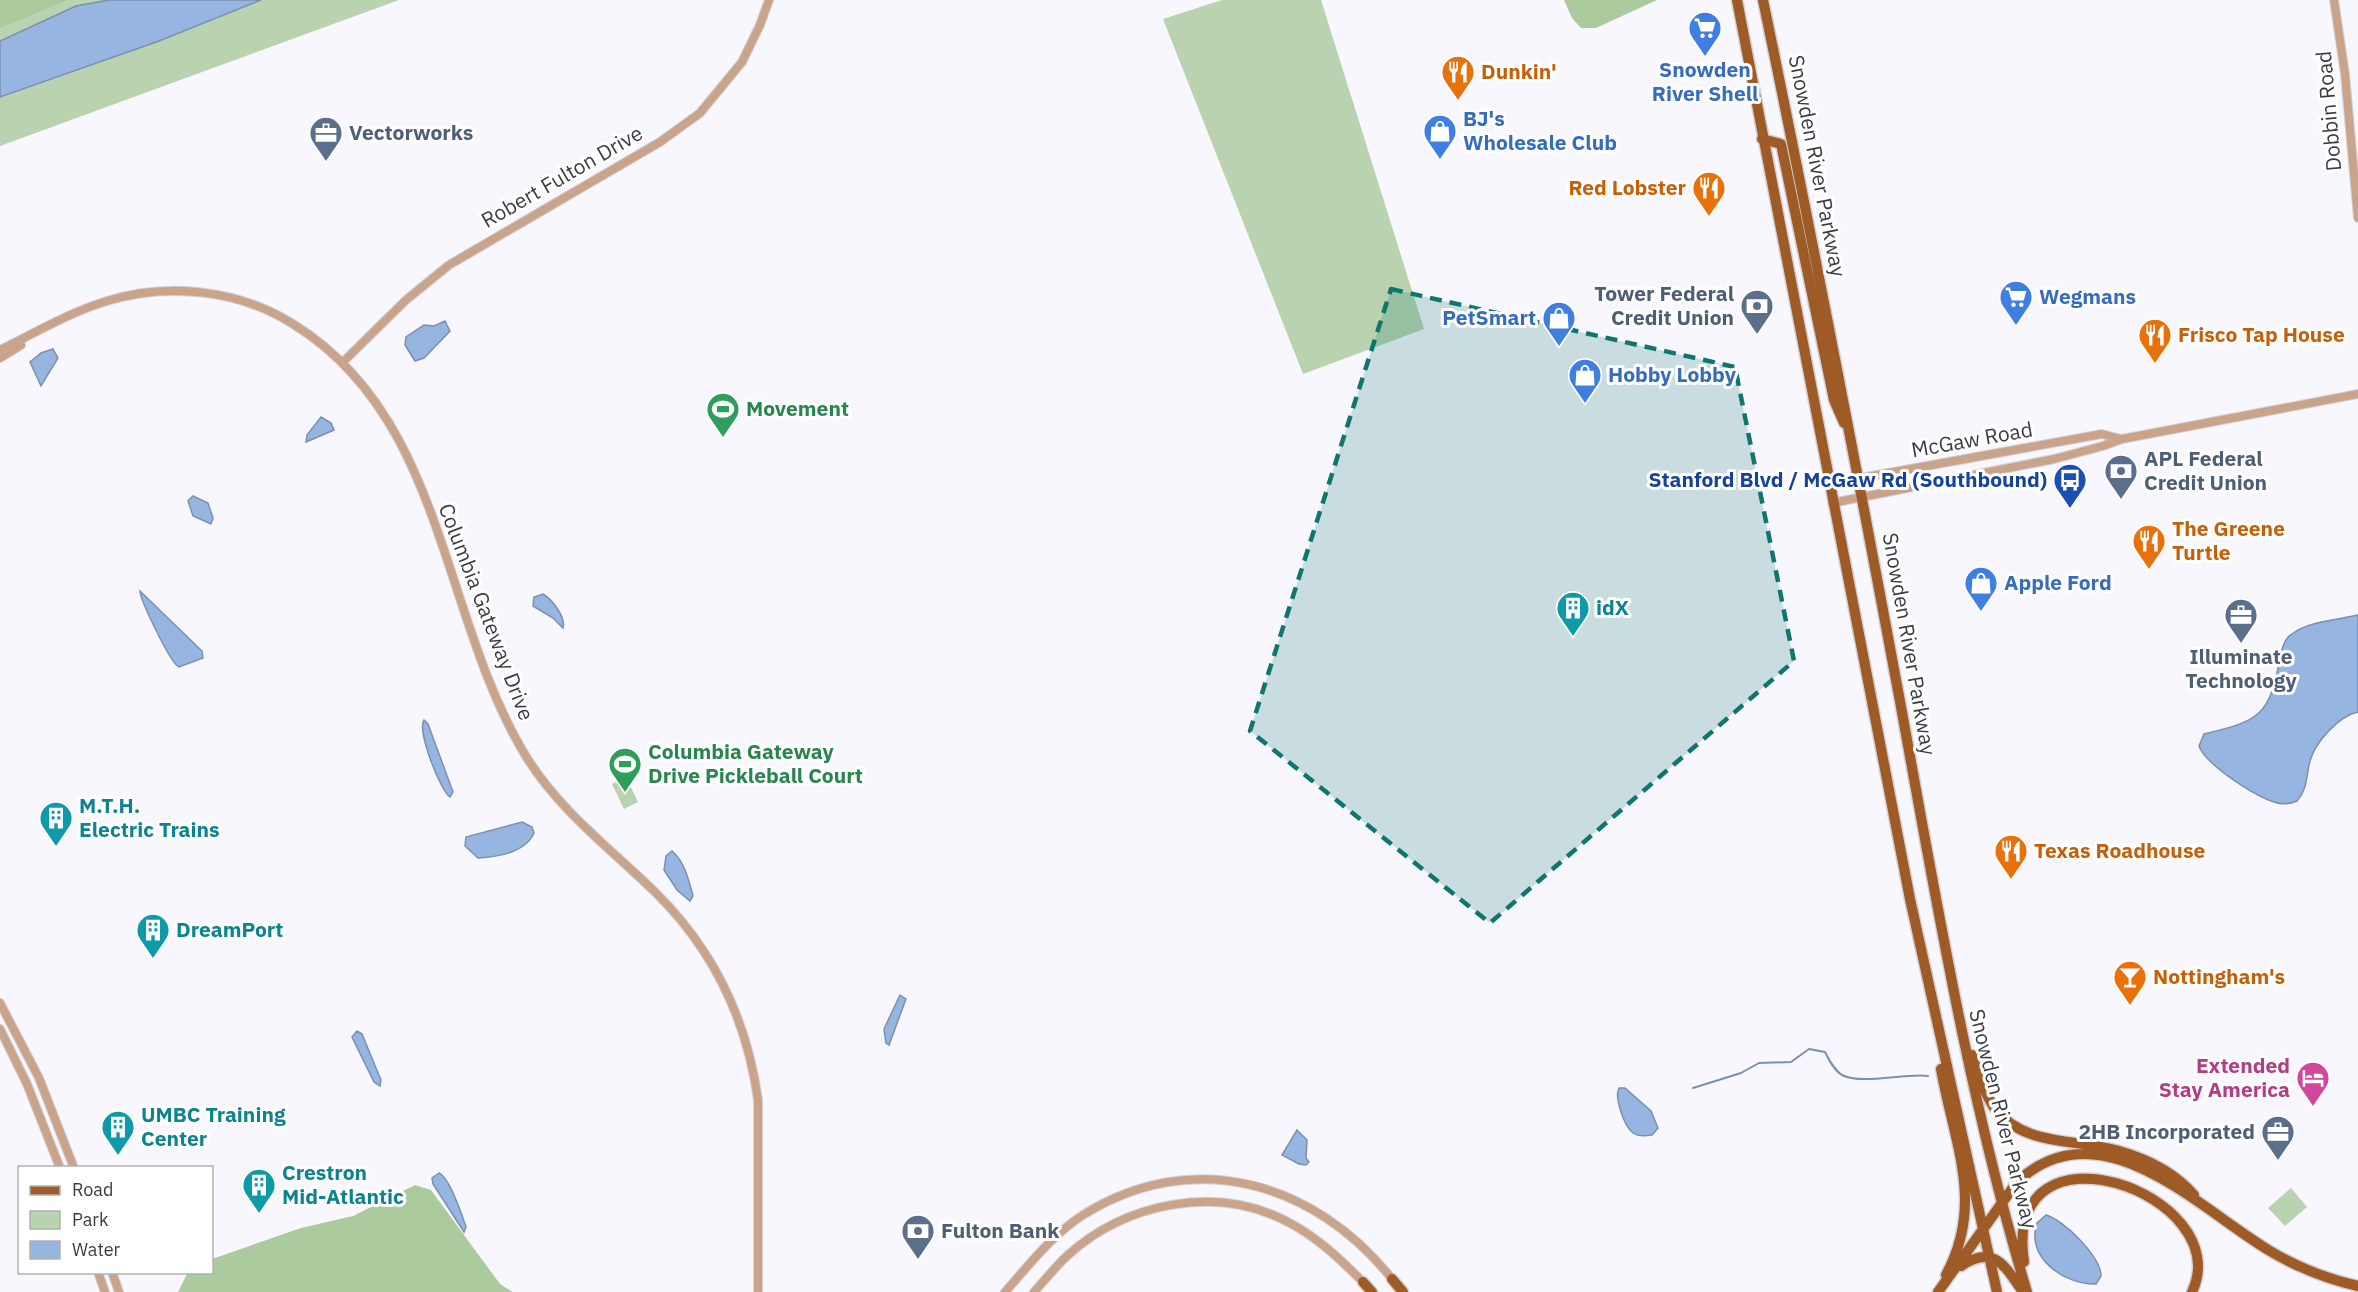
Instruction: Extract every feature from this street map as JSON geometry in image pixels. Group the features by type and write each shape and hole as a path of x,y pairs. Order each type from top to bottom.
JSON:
{"main road":[{"name":"Snowden River Parkway","path":"1737,0 1828,484 1930,1000 1951,1081 1987,1256 1997,1292"},
{"name":"Snowden River Parkway","path":"1763,0 1853,444 1954,1001 2001,1204 2026,1292"},
{"path":"1762,139 1781,144 1834,400 1853,444"},
{"path":"1930,1000 1967,1198 1960,1245 1937,1292"},
{"path":"1954,1001 1978,1076 1987,1095 2004,1118 2038,1137 2105,1148 2136,1157 2171,1174 2184,1184 2202,1204"},
{"path":"1937,1292 1958,1268 2017,1182 2040,1164 2055,1157 2086,1154 2133,1164 2202,1204 2289,1262 2325,1277 2358,1286"},
{"path":"2026,1292 2021,1245 2024,1216 2032,1202 2048,1187 2079,1178 2106,1182 2136,1192 2160,1205 2178,1220 2193,1239 2197,1250 2198,1274 2192,1292"},
{"path":"1958,1268 1975,1258 1987,1256 2006,1267 2026,1292"},
{"path":"1392,1279 1401,1292"}],"street":[{"name":"Robert Fulton Drive","path":"343,362 405,300 449,265 660,142 700,113 742,62 769,0"},
{"name":"Dobbin Road","path":"2334,0 2345,74 2358,218"},
{"name":"Columbia Gateway Drive","path":"0,350 68,317 108,301 144,293 210,294 249,303 283,318 322,343 372,394 403,444 501,710 528,759 544,784 567,810 655,892 686,926 716,970 740,1019 754,1071 758,1108 758,1292"},
{"name":"Columbia Gateway Drive","path":"0,358 68,317"},
{"name":"McGaw Road","path":"1832,503 2054,459 2103,447 2122,439 2358,394"},
{"name":"McGaw Road","path":"1828,484 2102,434 2122,439"},
{"path":"0,1003 39,1078 74,1166"},
{"path":"0,1029 27,1084 60,1166"},
{"path":"1005,1292 1052,1239 1083,1215 1132,1192 1188,1180 1242,1183 1291,1197 1341,1226 1368,1250 1392,1279"},
{"path":"1034,1292 1067,1256 1114,1223 1151,1209 1209,1201 1253,1208 1284,1220 1325,1247 1368,1289"},
{"path":"99,1274 105,1292"},
{"path":"113,1274 119,1292"}],"highlighted area":[{"path":"1391,289 1735,367 1794,661 1490,923 1250,731"}],"green space":[{"path":"0,0 69,0 0,29"},
{"path":"69,0 399,0 0,146 0,29"},
{"path":"1222,0 1321,0 1424,329 1303,374 1163,19"},
{"path":"1564,0 1657,0 1596,28 1581,28 1572,18"},
{"name":"Columbia Gateway Drive Pickleball Court","path":"626,777 638,802 624,809 612,784"},
{"path":"415,1185 431,1190 500,1284 513,1292 178,1292 187,1274 213,1274 213,1259 301,1228 353,1216"},
{"path":"2291,1188 2307,1207 2285,1226 2268,1208"}],"water":[{"path":"109,0 261,0 159,41 0,97 0,41 76,6"},
{"path":"445,321 450,331 424,358 415,361 405,345 406,337 424,325 434,326"},
{"path":"53,349 58,358 41,386 30,362 41,353"},
{"path":"321,417 331,423 334,430 306,442 307,435"},
{"path":"193,496 208,503 213,518 211,524 193,516 188,501"},
{"path":"140,591 202,651 203,658 179,667 175,663 156,630"},
{"path":"543,594 558,610 563,619 563,628 553,618 533,606 534,597"},
{"path":"2358,615 2358,712 2336,724 2322,738 2310,761 2305,787 2297,801 2283,804 2266,799 2232,779 2203,754 2199,746 2204,734 2238,725 2250,719 2266,704 2272,692 2285,641 2289,636 2306,626"},
{"path":"424,720 428,724 453,792 450,797 441,784 431,760 424,736"},
{"path":"522,822 532,827 534,833 524,845 510,853 478,858 465,846 466,837"},
{"path":"672,851 686,872 693,896 690,901 677,890 664,870 666,856"},
{"path":"900,995 906,999 889,1045 886,1043 884,1029"},
{"path":"357,1031 362,1034 381,1080 380,1086 374,1082 352,1037"},
{"path":"1619,1088 1625,1088 1651,1111 1658,1128 1652,1135 1635,1134 1626,1124 1618,1098"},
{"path":"1297,1130 1307,1140 1306,1158 1309,1162 1306,1165 1282,1155"},
{"path":"439,1173 455,1197 466,1227 464,1232 433,1184 432,1178"},
{"path":"2046,1215 2071,1231 2095,1259 2101,1276 2096,1284 2072,1280 2050,1267 2042,1258 2035,1235 2037,1223"}],"waterway":[{"path":"1693,1088 1741,1073 1759,1063 1791,1062 1809,1049 1825,1052 1837,1070 1850,1078 1928,1076"}],"place":[{"name":"Snowden River Shell","path":"1705,57"},
{"name":"Dunkin'","path":"1458,101"},
{"name":"BJ's Wholesale Club","path":"1440,160"},
{"name":"Vectorworks","path":"326,162"},
{"name":"Red Lobster","path":"1709,217"},
{"name":"Wegmans","path":"2016,326"},
{"name":"Tower Federal Credit Union","path":"1757,335"},
{"name":"PetSmart","path":"1559,347"},
{"name":"Frisco Tap House","path":"2155,364"},
{"name":"Hobby Lobby","path":"1585,404"},
{"name":"Movement","path":"723,438"},
{"name":"APL Federal Credit Union","path":"2121,500"},
{"name":"Stanford Blvd / McGaw Rd (Southbound)","path":"2070,509"},
{"name":"The Greene Turtle","path":"2149,570"},
{"name":"Apple Ford","path":"1981,612"},
{"name":"idX","path":"1573,637"},
{"name":"Illuminate Technology","path":"2241,644"},
{"name":"Columbia Gateway Drive Pickleball Court","path":"625,793"},
{"name":"M.T.H. Electric Trains","path":"56,847"},
{"name":"Texas Roadhouse","path":"2011,880"},
{"name":"DreamPort","path":"153,959"},
{"name":"Nottingham's","path":"2130,1006"},
{"name":"Extended Stay America","path":"2313,1107"},
{"name":"UMBC Training Center","path":"118,1156"},
{"name":"2HB Incorporated","path":"2278,1161"},
{"name":"Crestron Mid-Atlantic","path":"259,1214"},
{"name":"Fulton Bank","path":"918,1260"}]}
